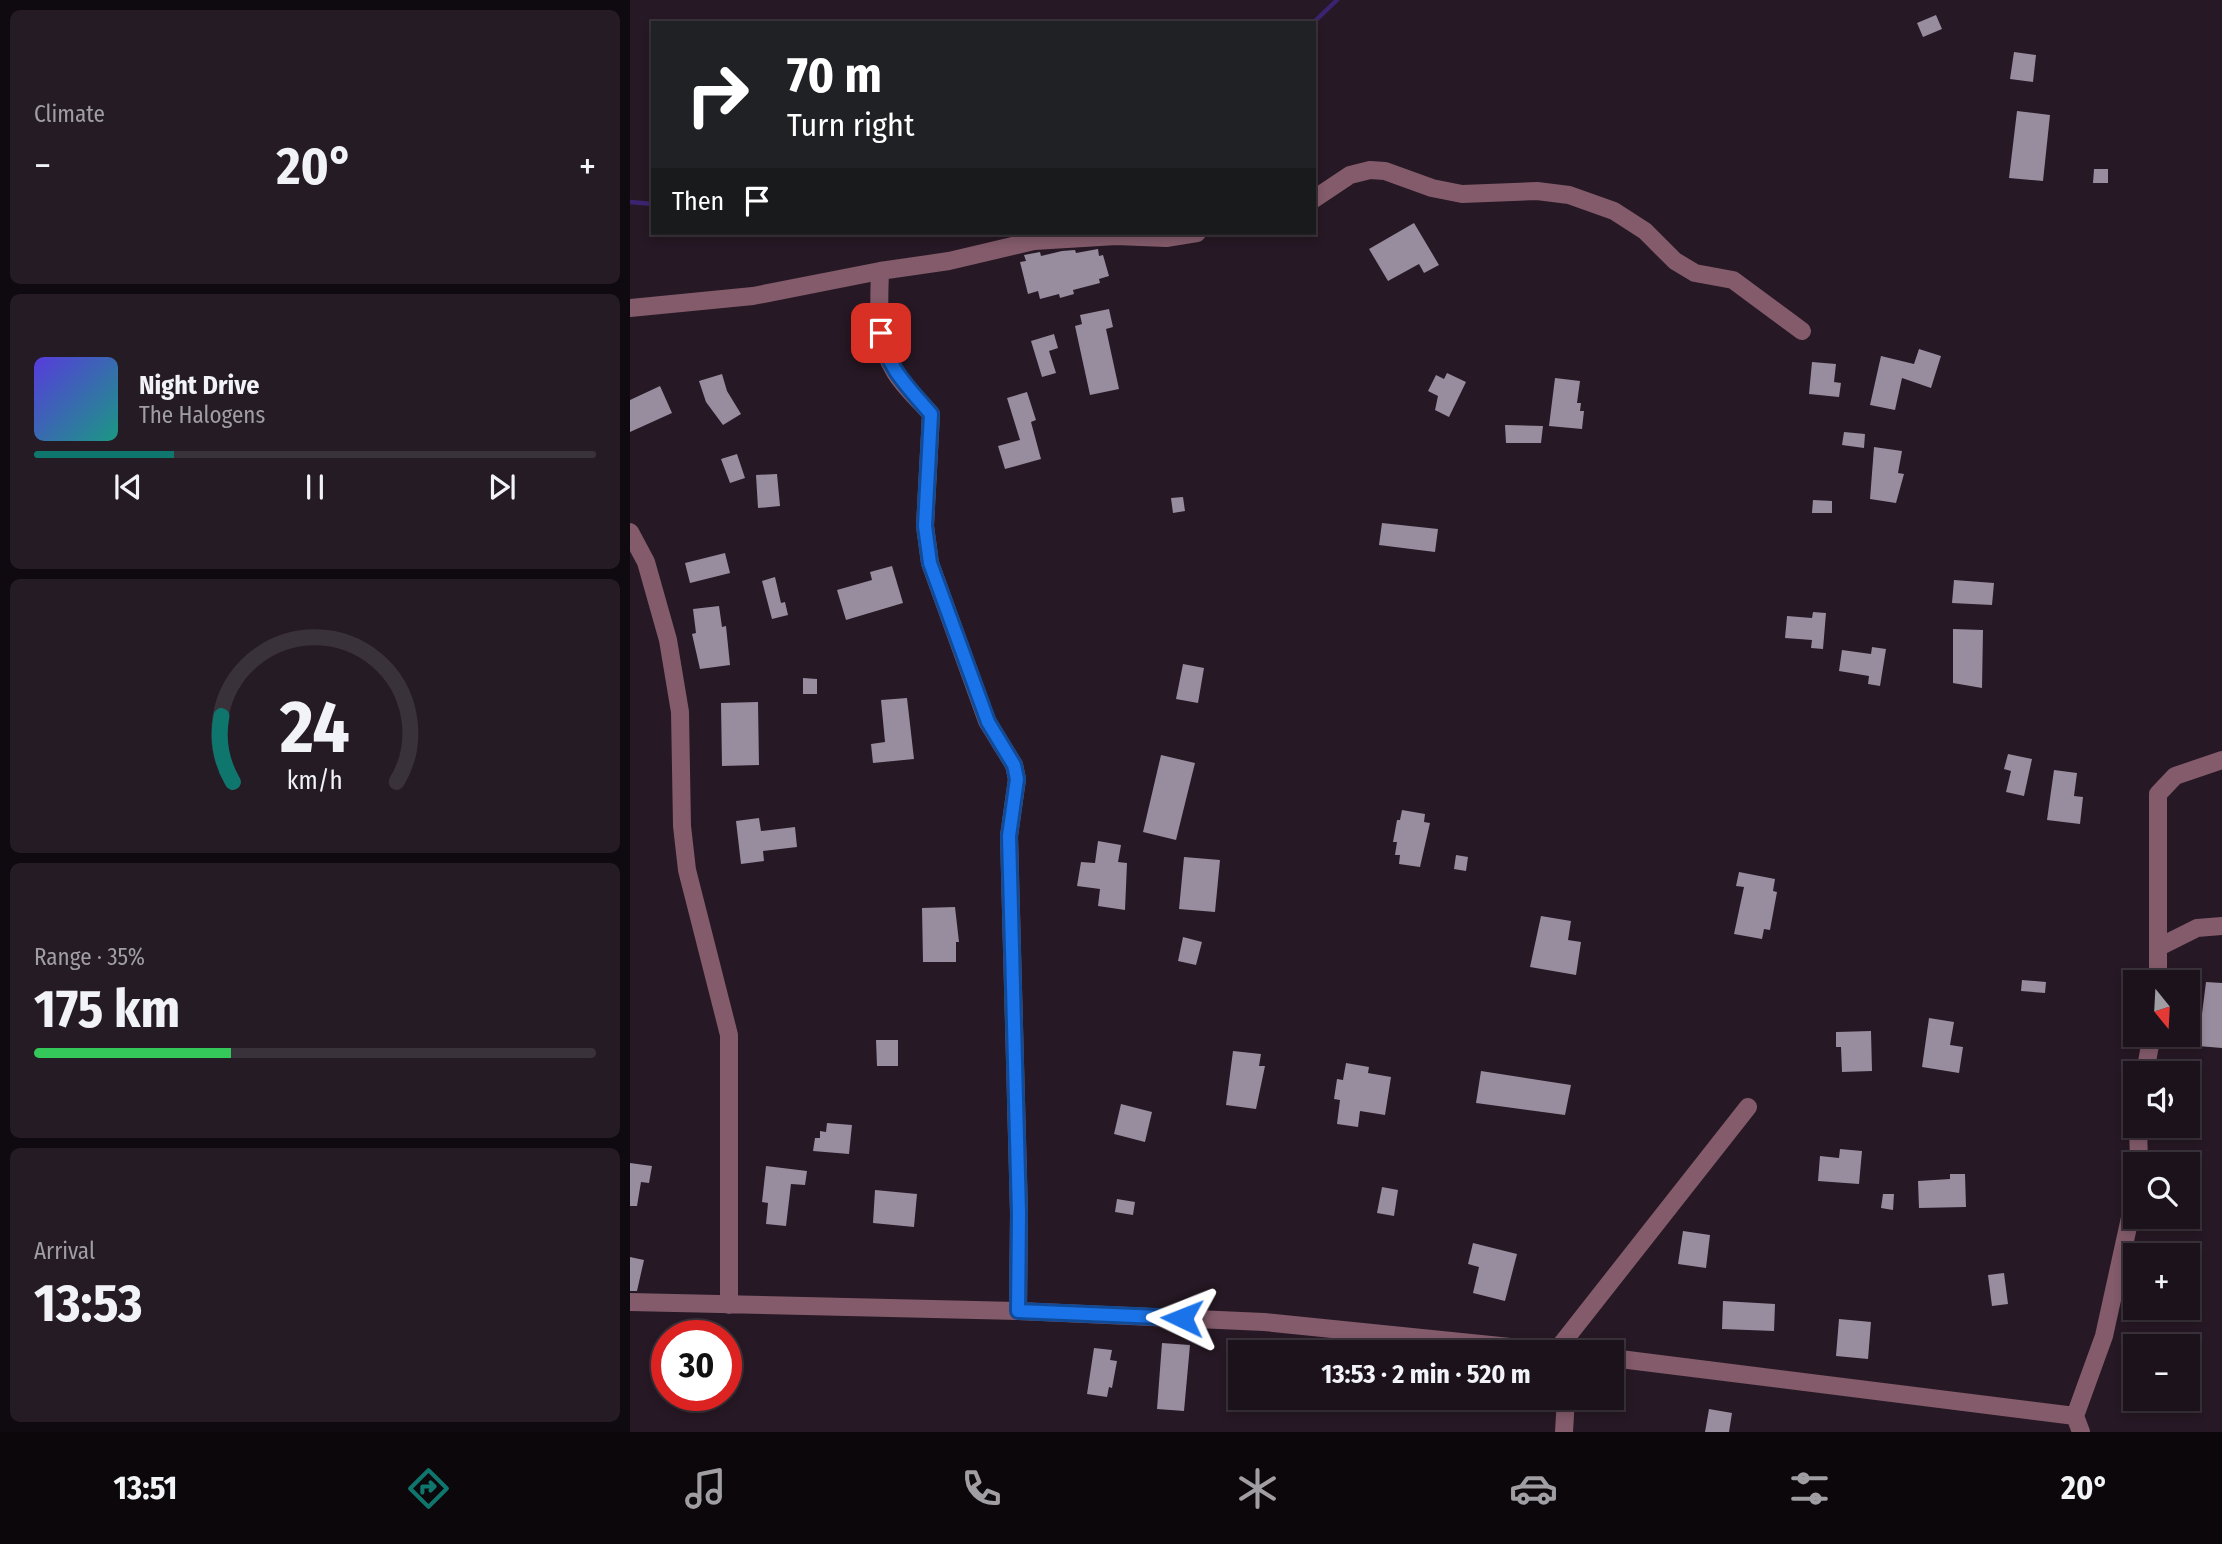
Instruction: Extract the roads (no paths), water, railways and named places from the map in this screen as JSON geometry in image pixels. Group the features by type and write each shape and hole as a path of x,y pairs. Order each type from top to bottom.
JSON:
{"street":[{"path":"1316,197 1350,175 1370,170 1385,171 1432,188 1462,194 1537,191 1569,195 1614,211 1645,231 1675,261 1695,273 1733,280 1802,331"},
{"path":"630,308 753,296 880,271 949,261 1034,242 1116,236 1166,238 1185,235"},
{"path":"880,271 879,315 884,350 896,374 931,414 925,526 930,563 988,722 1008,752 1017,779 1009,836 1019,1213 1018,1311"},
{"path":"630,533 646,562 668,640 680,712 685,859 729,1035 730,1305"},
{"path":"2158,970 2158,794 2175,776 2222,761"},
{"path":"2159,947 2178,935 2197,928 2222,926"},
{"path":"1571,1340 1748,1107"},
{"path":"1624,1360 2078,1424 2107,1324 2128,1229"},
{"path":"630,1302 1018,1311 1264,1322 1443,1340"},
{"path":"1564,1432 1565,1410"}],"waterway":[{"path":"1315,21 1337,0"},
{"path":"630,202 651,204"}]}
